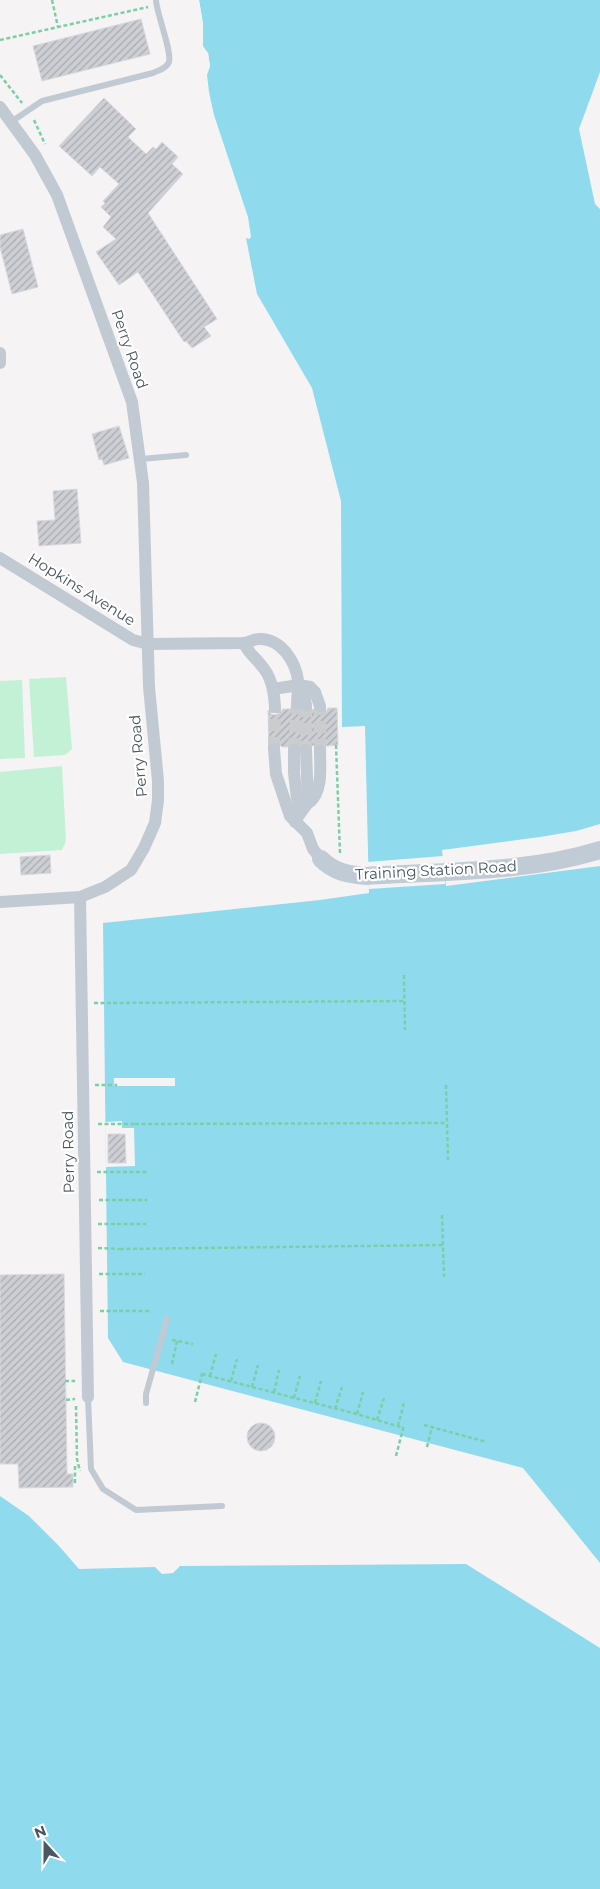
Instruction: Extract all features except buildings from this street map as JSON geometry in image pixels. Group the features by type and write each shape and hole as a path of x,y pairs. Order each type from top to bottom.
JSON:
{"street":[{"name":"Perry Road","path":"0,107 35,155 57,195 132,402 141,459 150,710 158,781 155,823 144,848 131,870 105,886 80,897 82,1398"},
{"path":"0,353 0,363"},
{"name":"Hopkins Avenue","path":"0,558 133,640 148,644"},
{"path":"148,644 244,643 258,639 269,640 287,653 294,665 299,684 301,705"},
{"path":"244,643 247,651 262,666 270,679 275,707"},
{"path":"273,689 299,684 310,686 315,692 320,706"},
{"name":"Training Station Road","path":"274,749 276,774 290,816 297,818 307,833 313,849 336,871 354,876 367,876 493,868 540,864 600,850"},
{"path":"297,818 313,799 319,781 320,751"},
{"path":"275,762 298,754"},
{"path":"298,754 308,803"},
{"path":"297,818 298,754"},
{"path":"0,902 80,897"}],"lane":[{"path":"11,122 42,101 153,73 165,68 170,53 156,2"},
{"path":"141,459 186,455"},
{"path":"146,1403 146,1394 167,1319"},
{"path":"82,1398 91,1469 102,1489 136,1510 222,1506"}],"path":[{"path":"52,0 58,27"},
{"path":"0,40 156,2"},
{"path":"336,746 339,845"},
{"path":"404,975 405,1030"},
{"path":"91,1002 405,1001"},
{"path":"114,1003 123,1002"},
{"path":"91,1084 117,1085"},
{"path":"446,1085 448,1160"},
{"path":"135,1124 447,1123"},
{"path":"104,1124 141,1124"},
{"path":"106,1172 148,1172"},
{"path":"106,1200 147,1200"},
{"path":"442,1215 444,1276"},
{"path":"107,1223 146,1224"},
{"path":"120,1249 443,1245"},
{"path":"107,1248 126,1249"},
{"path":"107,1274 145,1274"},
{"path":"108,1311 124,1312"},
{"path":"118,1312 150,1311"},
{"path":"169,1347 171,1339 194,1344"},
{"path":"172,1364 177,1341"},
{"path":"210,1376 216,1354"},
{"path":"231,1381 237,1359"},
{"path":"252,1387 258,1365"},
{"path":"274,1392 279,1370"},
{"path":"202,1374 404,1427 396,1456"},
{"path":"195,1402 202,1374 222,1379"},
{"path":"294,1398 300,1376"},
{"path":"65,1381 76,1380"},
{"path":"315,1403 321,1381"},
{"path":"336,1409 342,1387"},
{"path":"357,1414 363,1392"},
{"path":"66,1400 82,1398"},
{"path":"377,1420 384,1398"},
{"path":"398,1426 404,1403"},
{"path":"424,1425 487,1442"},
{"path":"427,1447 432,1427"},
{"path":"76,1483 75,1466 78,1465"}],"green space":[{"path":"66,677 72,749 65,755 34,757 29,679"},
{"path":"22,680 25,758 0,759 0,681"},
{"path":"62,766 66,841 62,850 0,854 0,772"}],"water":[{"path":"199,0 600,0 600,72 579,129 595,204 600,209 600,824 576,831 540,837 442,850 446,886 600,866 600,1563 523,1468 123,1362 108,1338 103,923 369,893 365,726 342,727 341,501 312,388 257,294 246,238 249,235 240,196 210,112 205,78 210,66 208,53 200,47 203,24"},
{"path":"0,1496 29,1516 79,1569 155,1567 162,1574 173,1573 180,1566 466,1564 600,1648 600,1889 0,1889"}],"pier":[{"path":"196,0 199,0 203,24 203,46 208,53 210,66 207,75 214,115 248,217 251,237 249,239 246,238 238,196 206,104 202,78 207,66 206,55 197,47 201,24"},
{"path":"443,856 445,884 369,889 367,862"},
{"path":"114,1078 175,1078 175,1086 114,1086"},
{"path":"122,1121 122,1128 134,1128 135,1166 106,1167 105,1122"}],"tunnel":[{"path":"294,750 297,704"},
{"path":"306,705 306,750"},
{"path":"320,706 320,751"},
{"path":"274,749 275,707"}]}
